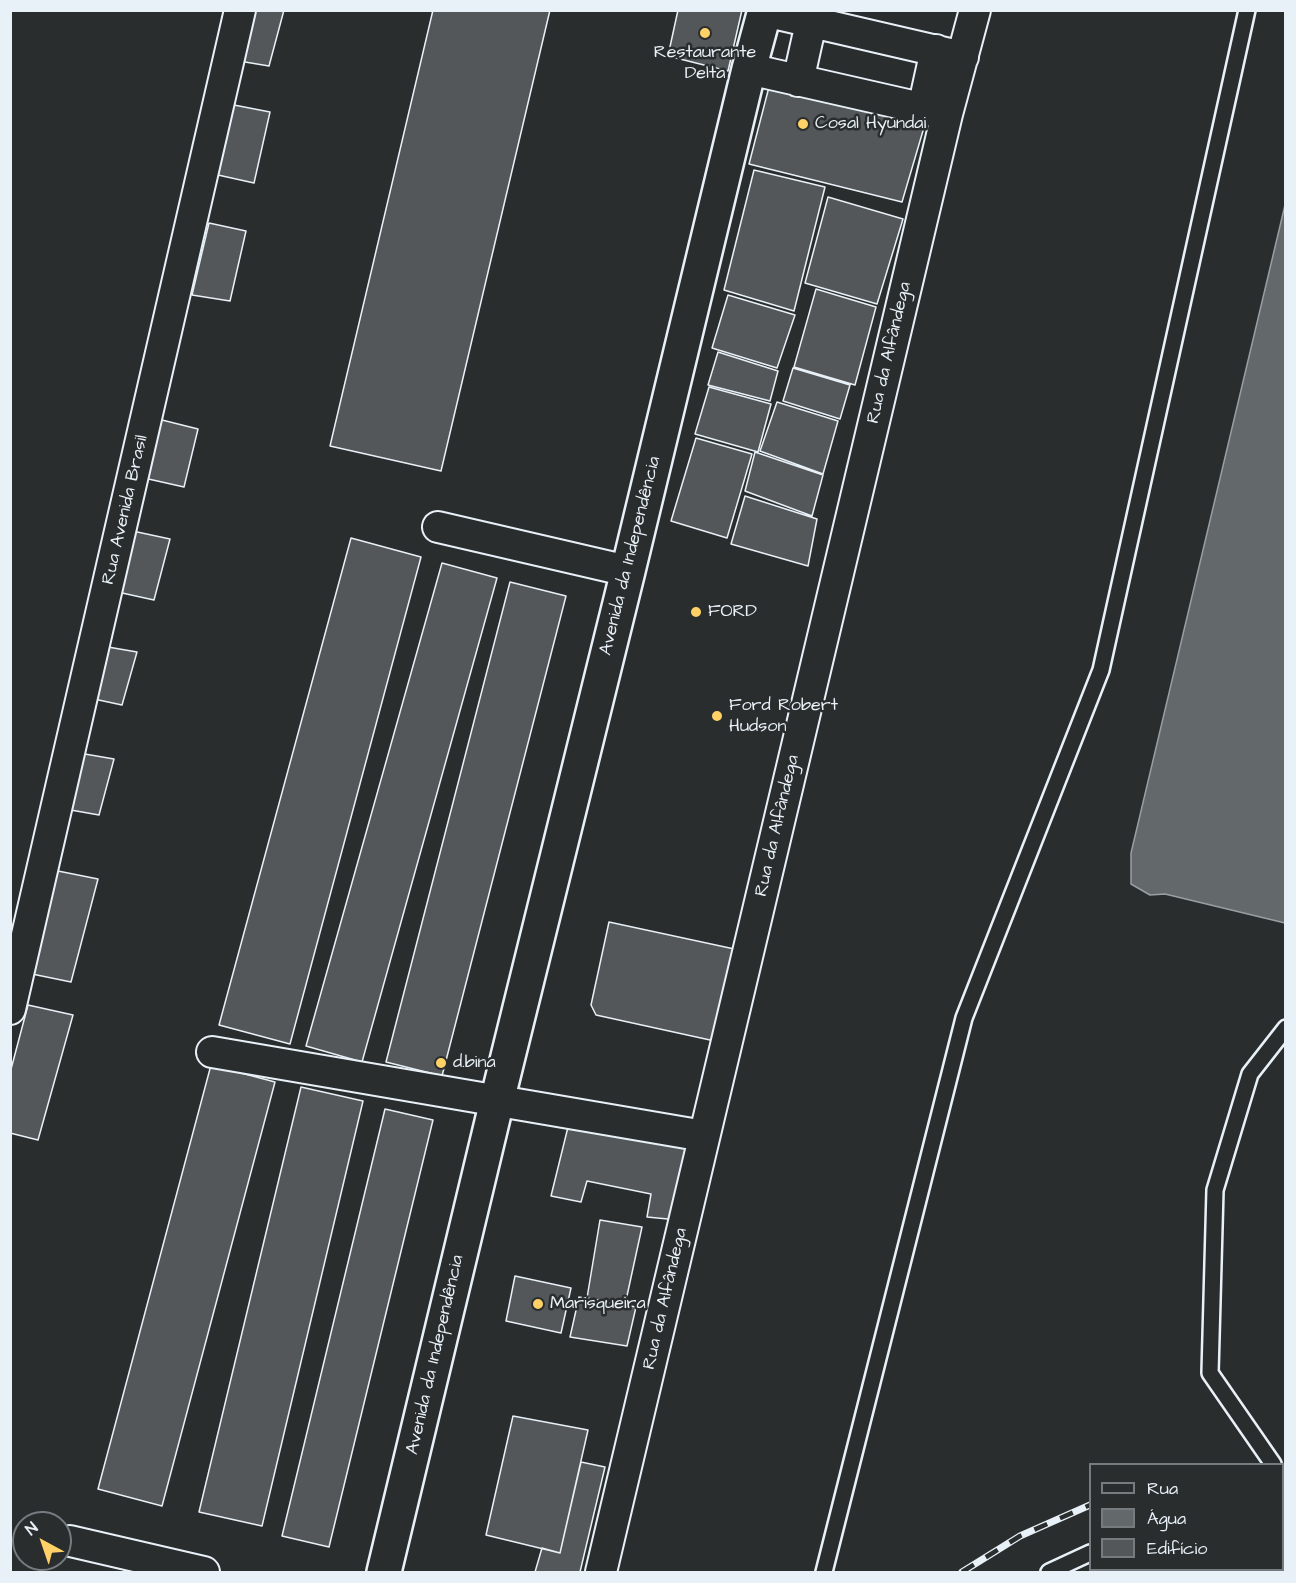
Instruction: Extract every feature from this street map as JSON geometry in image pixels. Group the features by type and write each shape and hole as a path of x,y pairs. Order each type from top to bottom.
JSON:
{"street":[{"name":"Rua Avenida Brasil","path":"10,1009 240,10"},
{"name":"Rua da Alfândega","path":"602,1572 704,1136 935,112 950,54 975,10"},
{"path":"764,11 950,54"},
{"name":"Avenida da Independência","path":"384,1572 764,11"},
{"path":"798,81 811,22"},
{"path":"749,69 935,112"},
{"path":"438,527 628,571"},
{"path":"212,1052 704,1136"},
{"path":"72,1540 204,1572"}],"lane":[{"path":"824,1572 964,1018 1101,670 1247,10"},
{"path":"1272,1463 1210,1373 1215,1190 1250,1074 1286,1028"},
{"path":"1049,1572 1089,1552"}],"water":[{"path":"1285,205 1285,923 1165,894 1150,895 1131,884 1131,853"}],"building":[{"path":"246,10 284,10 269,66 233,60"},
{"path":"433,10 550,10 441,471 330,446"},
{"name":"Restaurante Delta","path":"678,10 742,10 728,71 668,56"},
{"path":"769,87 925,124 902,202 749,164"},
{"path":"234,105 270,112 254,183 218,175"},
{"path":"754,170 825,187 794,311 724,290"},
{"path":"828,197 903,219 877,304 805,283"},
{"path":"209,223 246,231 230,301 192,295"},
{"path":"816,289 876,307 855,385 794,367"},
{"path":"728,295 795,315 777,368 712,348"},
{"path":"718,352 778,371 770,401 708,385"},
{"path":"793,368 850,385 840,419 783,401"},
{"path":"709,387 771,404 758,452 695,434"},
{"path":"777,402 838,421 823,474 760,451"},
{"path":"158,419 198,429 184,487 144,478"},
{"path":"696,438 752,454 727,538 671,521"},
{"path":"755,452 823,475 812,516 745,491"},
{"path":"745,496 817,519 808,566 731,544"},
{"path":"128,530 170,539 154,600 113,591"},
{"path":"351,538 421,557 290,1044 219,1025"},
{"path":"442,563 497,578 362,1062 306,1046"},
{"path":"510,582 566,596 442,1076 386,1062"},
{"path":"108,647 137,652 122,705 94,699"},
{"path":"79,753 114,759 99,815 65,809"},
{"path":"58,871 98,879 71,982 32,974"},
{"path":"609,922 739,950 718,1035 710,1040 596,1015 591,1005"},
{"path":"28,1005 73,1015 38,1140 10,1133 10,1073"},
{"path":"211,1065 275,1082 162,1506 98,1489"},
{"path":"301,1087 363,1101 262,1526 199,1512"},
{"path":"385,1109 433,1120 329,1547 282,1536"},
{"path":"569,1123 693,1148 678,1220 647,1217 651,1194 587,1181 581,1202 551,1196"},
{"path":"600,1220 642,1227 625,1305 587,1298"},
{"name":"Marisqueira","path":"515,1276 571,1288 561,1333 506,1321"},
{"path":"579,1297 636,1307 627,1346 570,1337"},
{"path":"513,1416 588,1430 560,1553 486,1535"},
{"path":"581,1462 605,1467 580,1572 535,1572 542,1548 560,1553"}],"railway":[{"path":"962,1572 1020,1536 1089,1505"}],"place":[{"name":"Restaurante Delta","path":"705,33"},
{"name":"Cosal Hyundai","path":"803,124"},
{"name":"FORD","path":"696,612"},
{"name":"Ford Robert Hudson","path":"717,716"},
{"name":"d.bina","path":"441,1063"},
{"name":"Marisqueira","path":"538,1304"}]}
